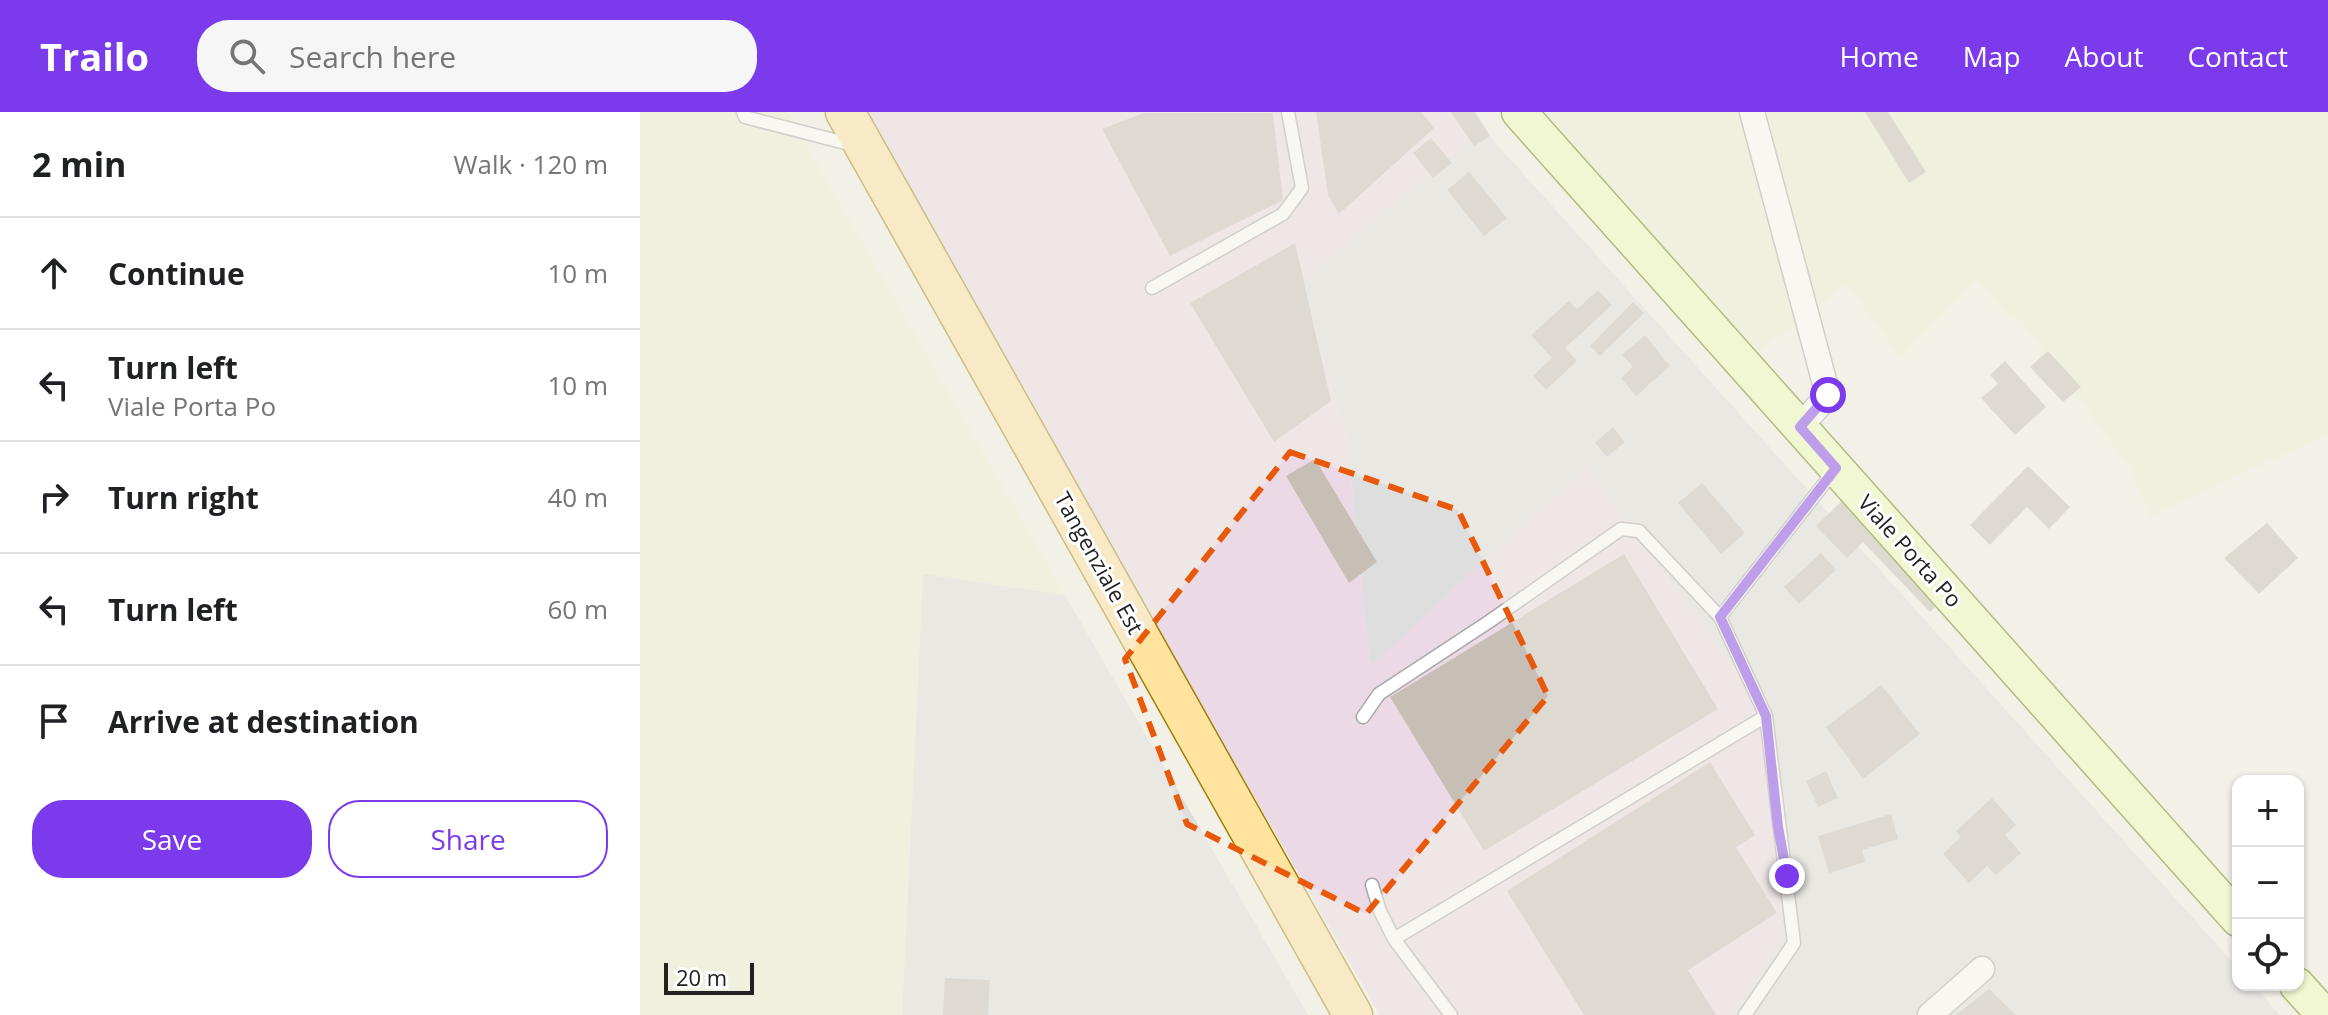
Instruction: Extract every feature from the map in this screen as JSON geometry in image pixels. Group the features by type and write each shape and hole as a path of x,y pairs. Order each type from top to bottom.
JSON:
{"main road":[{"name":"Tangenziale Est","path":"845,112 1353,1015"},
{"name":"Viale Porta Po","path":"1519,112 2232,912"},
{"path":"2302,991 2324,1015"}],"street":[{"path":"1752,112 1828,395 1800,427"},
{"path":"1930,1015 1982,969"}],"lane":[{"path":"743,112 745,117 865,148"},
{"path":"1152,288 1283,214 1302,188 1288,112"},
{"path":"1720,617 1836,468"},
{"path":"1363,717 1379,694 1621,529 1639,531 1720,617 1766,716 1794,943 1745,1015"},
{"path":"1394,939 1766,716"},
{"path":"1372,885 1394,939 1451,1015"}],"highlighted area":[{"path":"1290,452 1458,510 1548,696 1366,914 1187,824 1125,659"}],"shaded area":[{"path":"860,112 1468,112 1483,129 1302,283 1353,455 1349,459 1370,666 1587,466 1752,691 1799,910 1734,1015 1380,1015"},
{"path":"1483,129 2232,961 2232,991 2258,991 2280,1015 1734,1015 1799,910 1370,667 1349,459 1302,283"},
{"path":"923,573 1065,595 1308,1015 902,1015"}],"green space":[{"path":"640,112 787,112 1065,595 923,574 902,1015 640,1015"},
{"path":"1541,112 2328,112 2328,434 2150,516 2130,467 2018,317 2013,320 1976,281 1901,357 1847,284 1758,352"}],"building":[{"path":"1316,112 1421,112 1434,128 1339,214 1328,195"},
{"path":"1451,112 1475,112 1490,136 1474,146"},
{"path":"1865,112 1888,112 1926,172 1909,183"},
{"path":"1144,113 1273,113 1283,200 1170,256 1102,129"},
{"path":"1431,138 1452,163 1433,178 1413,153"},
{"path":"1469,172 1507,218 1484,236 1447,190"},
{"path":"1295,243 1331,401 1274,442 1190,303"},
{"path":"1598,290 1612,305 1565,348 1577,361 1546,390 1533,376 1552,358 1531,335 1569,301 1577,309"},
{"path":"1633,302 1644,313 1600,356 1590,346"},
{"path":"1645,335 1670,366 1636,396 1621,378 1633,367 1622,355"},
{"path":"2048,351 2081,387 2063,402 2030,367"},
{"path":"2005,361 2046,407 2015,435 1981,398 1998,384 1990,375"},
{"path":"1613,427 1625,442 1607,457 1595,443"},
{"path":"1315,459 1377,562 1349,583 1286,476"},
{"path":"2028,466 2070,507 2049,529 2027,507 1990,545 1970,525"},
{"path":"1702,483 1745,533 1721,554 1678,503"},
{"path":"1849,494 1946,596 1930,612 1863,542 1847,558 1816,526"},
{"path":"2267,523 2298,558 2259,594 2224,558"},
{"path":"1821,553 1836,570 1799,604 1784,587"},
{"path":"1624,554 1718,709 1484,851 1390,697"},
{"path":"1881,685 1920,734 1863,779 1826,727"},
{"path":"1710,762 1755,835 1736,847 1777,913 1688,970 1716,1015 1584,1015 1507,891"},
{"path":"1826,771 1838,798 1818,807 1806,781"},
{"path":"1992,798 2016,825 2005,835 2021,853 1996,875 1987,866 1969,883 1943,854 1961,837 1956,831"},
{"path":"1891,814 1898,839 1862,850 1865,862 1829,873 1818,836"},
{"path":"945,978 990,980 988,1015 943,1015"},
{"path":"1989,989 2016,1015 1956,1015"}],"route":[{"path":"1787,876 1778,827 1766,716 1720,617 1836,468 1800,427 1828,395"}]}
